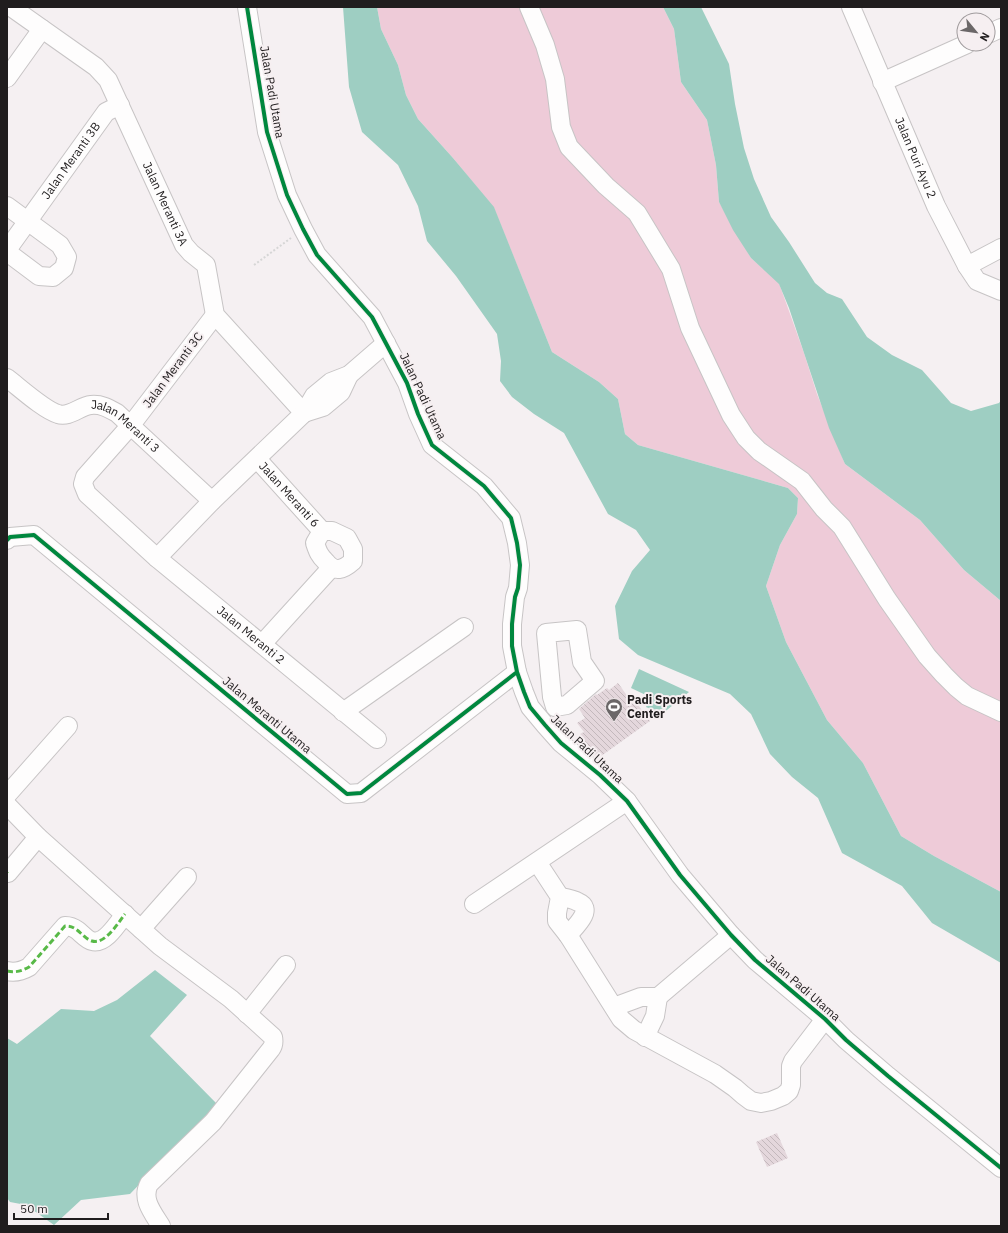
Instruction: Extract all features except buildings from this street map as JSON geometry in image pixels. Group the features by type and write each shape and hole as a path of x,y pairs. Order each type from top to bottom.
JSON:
{"street":[{"name":"Jalan Meranti 3A","path":"10,7 96,67 108,80 184,245 191,253 206,265 215,315"},
{"name":"Jalan Padi Utama","path":"247,7 268,132 287,195 303,229 317,255 372,317 408,383 418,414 432,445 484,486 511,518 520,565 512,624 512,646 517,672 530,707 562,743 600,775 627,801 680,875 730,935 754,960 825,1019 846,1040 888,1076 1001,1168"},
{"path":"529,7 545,45 555,79 561,127 569,146 606,186 637,213 646,227 671,269 690,328 731,415 746,438 759,451 802,481 824,510 842,528 927,656 944,675 967,696 1001,712"},
{"name":"Jalan Puri Ayu 2","path":"851,7 936,206 967,266 977,281 1001,291"},
{"path":"7,78 42,29"},
{"path":"882,82 956,49"},
{"name":"Jalan Meranti 3B","path":"28,221 60,245 67,257 64,268 53,277 39,276 7,251 28,221 106,112 120,105"},
{"path":"7,206 28,221"},
{"path":"967,266 1001,248"},
{"path":"215,315 304,413"},
{"name":"Jalan Meranti 3C","path":"157,558 87,494 83,484 84,477 131,425 215,315"},
{"path":"157,558 212,501 304,413 314,396 331,382 349,375 386,343"},
{"name":"Jalan Meranti 3","path":"7,378 46,408 59,415 73,413 89,405 102,405 117,413 212,501"},
{"name":"Jalan Meranti 6","path":"256,459 322,531 332,531 347,538 353,549 353,561 346,567 338,570 330,568 318,553 315,543 322,531"},
{"name":"Jalan Meranti Utama","path":"7,540 10,537 34,535 347,794 361,793 517,672"},
{"name":"Jalan Meranti 2","path":"157,558 377,739"},
{"path":"262,644 330,568"},
{"path":"343,712 464,627"},
{"path":"530,707 552,697"},
{"path":"7,795 68,726"},
{"path":"474,904 627,801"},
{"path":"7,805 38,837 160,946 231,999 273,1037 274,1046 213,1122 149,1184 146,1189 146,1196 151,1209 161,1226"},
{"path":"7,873 38,837"},
{"path":"537,862 560,897 579,902 583,905 585,912 580,922 568,934"},
{"path":"141,929 187,877"},
{"path":"560,897 557,913 558,921 568,934 621,1019 645,1037 715,1074 736,1088 751,1101 761,1103 771,1101 783,1096 789,1091 793,1061 825,1019"},
{"path":"7,971 17,972 29,967 65,926 74,928 91,941 99,941 105,939 124,914"},
{"path":"645,1037 655,1016 658,997 730,935"},
{"path":"247,1014 286,965"},
{"path":"614,1008 641,997 658,997"}],"path":[{"path":"254,265 303,229"}],"shaded area":[{"path":"343,7 377,7 381,29 398,65 406,95 418,119 494,207 552,352 599,382 618,399 625,434 638,445 788,488 798,498 797,514 780,545 766,586 786,642 827,720 863,763 901,836 934,856 1001,892 1001,963 932,923 902,886 842,853 818,798 792,777 770,754 751,714 730,694 638,655 619,639 615,606 632,571 650,550 636,530 608,514 564,433 534,414 512,397 500,381 501,361 497,334 456,276 427,241 418,206 398,165 362,132 349,87"},
{"path":"377,7 663,7 674,29 681,82 707,120 716,165 719,202 751,258 779,283 817,394 845,464 920,520 964,570 1001,601 1001,892 934,856 901,836 863,763 827,720 786,642 766,586 780,545 797,514 798,498 788,488 638,445 625,434 618,399 599,382 552,352 494,208 453,158 418,119 406,95 398,65 381,29"},
{"path":"663,7 701,7 729,64 744,148 754,179 771,217 815,283 827,293 842,299 867,337 892,355 922,370 951,403 971,411 999,403 1001,400 1001,601 964,570 920,520 845,464 829,428 789,308 779,284 751,258 733,230 719,202 716,165 707,120 681,82 674,29"},
{"path":"639,669 689,692 662,714 646,707 650,697 631,688"},
{"path":"155,970 187,995 150,1036 217,1104 130,1194 81,1200 54,1225 26,1205 10,1202 7,1198 7,1038 17,1044 61,1009 94,1011 117,1000"}],"marked path":[{"path":"7,971 13,972 24,970 29,967 65,926 73,927 88,939 97,941 106,937 115,928 125,914"}],"cycle path":[{"path":"247,7 267,132 287,195 303,229 317,255 372,317 407,383 418,414 432,445 484,486 511,518 520,565 512,624 512,646 517,672 530,707 561,743 600,775 627,801 680,875 731,935 755,960 825,1019 846,1040 888,1076 1001,1168"},
{"path":"7,540 10,537 34,535 347,794 361,793 517,672"}],"place":[{"name":"Padi Sports Center","path":"614,722"}]}
